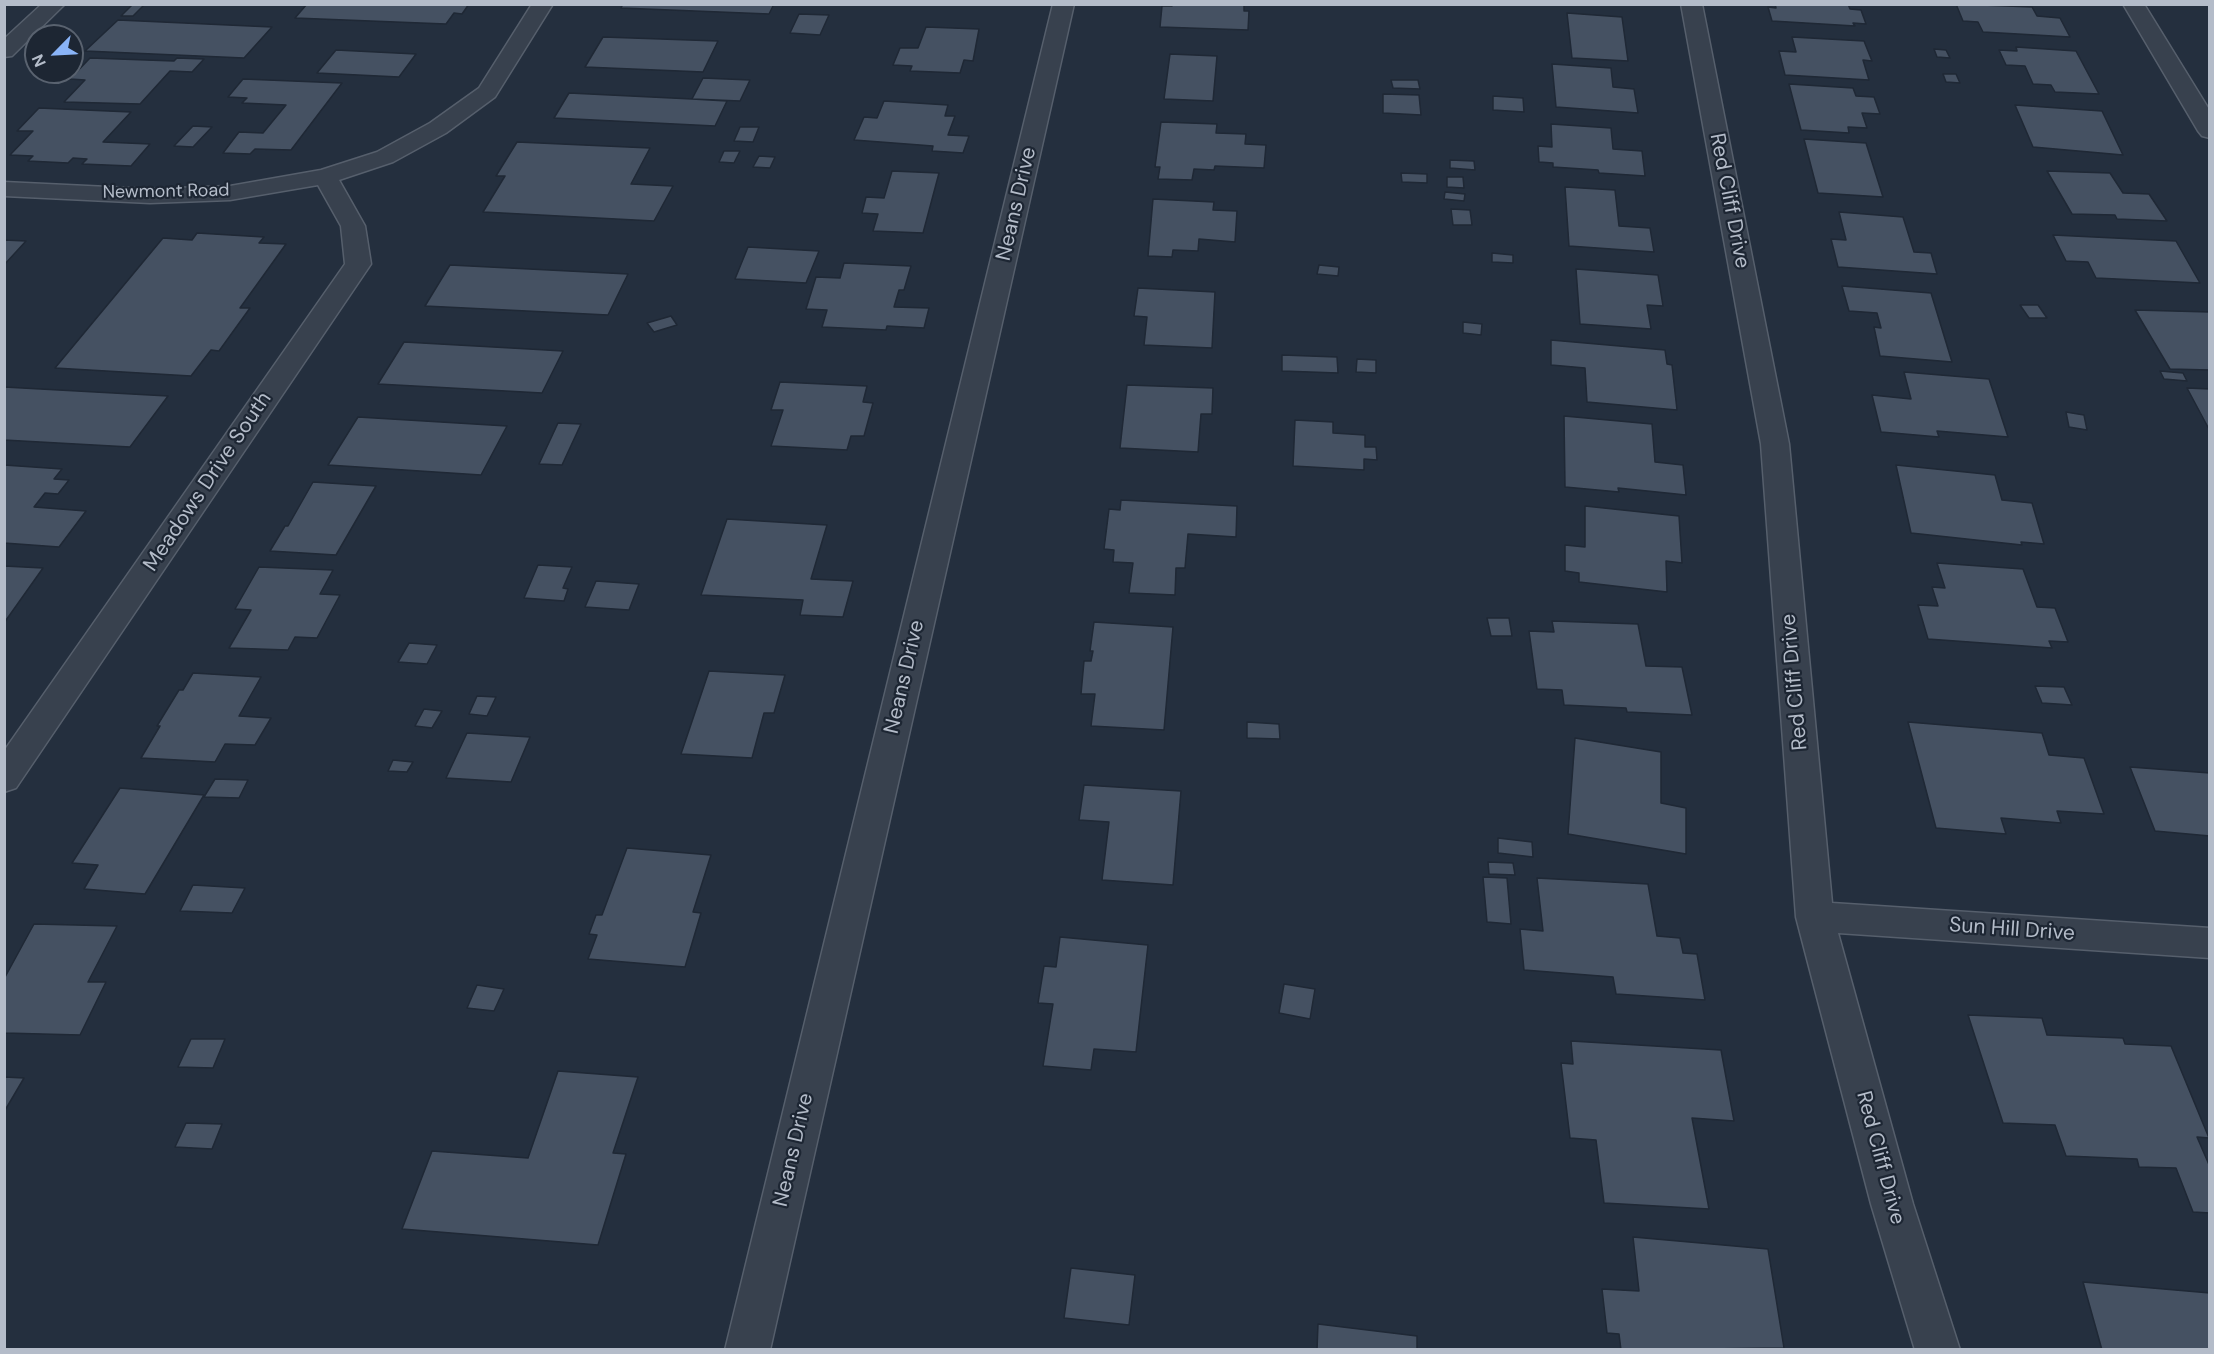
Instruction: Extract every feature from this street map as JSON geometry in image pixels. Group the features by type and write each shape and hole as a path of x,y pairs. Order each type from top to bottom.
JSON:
{"street":[{"path":"4,51 55,4"},
{"name":"Newmont Road","path":"4,189 150,196 230,193 325,177 394,152 438,128 487,92 543,4"},
{"name":"Neans Drive","path":"747,1350 1064,4"},
{"name":"Red Cliff Drive","path":"1691,4 1775,444 1815,917 1892,1204 1938,1350"},
{"path":"2133,4 2210,131"},
{"name":"Meadows Drive South","path":"4,779 358,264 353,226 325,177"},
{"name":"Sun Hill Drive","path":"1815,917 2210,943"}],"building":[{"path":"133,4 145,4 133,16 121,16"},
{"path":"307,4 469,4 462,14 454,13 446,24 295,18"},
{"path":"623,4 774,4 769,14 621,8"},
{"path":"1172,4 1244,5 1244,11 1249,11 1248,30 1160,27 1162,6 1172,6"},
{"path":"1775,4 1848,4 1850,9 1861,10 1866,24 1853,23 1855,26 1772,21 1768,7 1776,8"},
{"path":"1956,4 2032,7 2037,16 2060,18 2070,37 1983,32 1978,22 1963,21"},
{"path":"1567,13 1622,17 1628,61 1572,58"},
{"path":"799,14 829,15 820,35 790,33"},
{"path":"118,20 272,27 244,58 85,51"},
{"path":"926,27 979,29 973,61 964,60 960,73 910,71 912,66 893,65 900,48 918,48"},
{"path":"603,37 718,41 703,72 585,67"},
{"path":"1792,37 1864,41 1872,61 1863,60 1869,80 1785,75 1779,51 1796,52"},
{"path":"2016,47 2076,51 2099,94 2055,92 2051,85 2033,84 2025,66 2006,65 1999,50 2017,51"},
{"path":"1934,49 1946,50 1950,58 1937,57"},
{"path":"336,50 416,54 399,77 317,73"},
{"path":"1170,54 1217,56 1213,101 1164,99"},
{"path":"90,58 174,61 177,58 204,59 192,72 170,71 140,104 64,102 81,84 84,84 84,64"},
{"path":"1552,64 1611,68 1613,87 1634,89 1638,113 1556,107"},
{"path":"1943,74 1956,74 1960,83 1946,82"},
{"path":"703,78 750,80 740,101 692,99"},
{"path":"243,79 342,83 291,150 255,149 250,154 223,153 239,132 263,133 286,105 242,103 247,98 228,97"},
{"path":"1391,80 1418,80 1420,89 1393,88"},
{"path":"1789,84 1853,88 1856,96 1874,97 1880,114 1862,113 1867,128 1848,127 1849,133 1801,130"},
{"path":"569,93 727,101 715,126 554,118"},
{"path":"1383,94 1419,95 1421,115 1383,113"},
{"path":"1493,96 1523,98 1524,112 1493,110"},
{"path":"884,101 948,105 945,116 955,116 948,135 969,136 963,153 932,151 933,146 854,140 864,117 877,118"},
{"path":"2015,105 2102,111 2123,155 2033,147"},
{"path":"39,108 131,112 103,142 150,144 131,166 82,164 87,159 73,158 68,163 28,161 33,156 10,155 33,131 17,131"},
{"path":"1161,122 1217,124 1216,133 1246,134 1245,144 1266,145 1264,168 1215,166 1214,170 1194,169 1192,180 1158,179 1160,167 1155,167"},
{"path":"1551,124 1611,128 1613,149 1642,151 1645,176 1553,167 1553,163 1539,162 1538,146 1552,147"},
{"path":"193,126 212,127 193,147 174,146"},
{"path":"740,127 759,127 753,142 734,141"},
{"path":"1804,139 1866,143 1883,197 1818,193"},
{"path":"517,142 650,148 631,184 673,186 654,221 483,212 505,176 496,176"},
{"path":"724,151 740,151 734,163 719,162"},
{"path":"759,156 775,157 770,168 753,167"},
{"path":"1450,160 1474,161 1475,170 1450,168"},
{"path":"892,171 939,173 923,233 873,231 878,214 862,213 866,197 884,198"},
{"path":"2047,171 2110,173 2123,193 2149,194 2167,221 2117,219 2115,215 2072,214"},
{"path":"1401,173 1427,174 1427,183 1402,182"},
{"path":"1447,177 1463,177 1464,188 1447,187"},
{"path":"1565,187 1615,190 1619,226 1650,228 1654,252 1569,246"},
{"path":"1445,192 1465,194 1464,201 1444,199"},
{"path":"1153,199 1214,202 1213,210 1237,211 1235,242 1199,239 1198,251 1173,250 1172,257 1148,256"},
{"path":"1451,209 1470,210 1472,225 1453,225"},
{"path":"1839,212 1903,217 1914,252 1931,253 1937,274 1838,267 1831,239 1846,240"},
{"path":"197,233 264,237 259,243 286,244 240,308 250,308 219,351 211,350 191,376 55,368 163,238 192,240"},
{"path":"2053,235 2176,241 2200,283 2096,278 2088,262 2066,261"},
{"path":"4,240 26,241 4,265"},
{"path":"748,247 819,251 806,283 735,279"},
{"path":"1492,253 1513,255 1513,263 1492,262"},
{"path":"844,263 911,266 904,290 899,290 894,307 929,308 924,328 887,326 886,330 822,327 827,310 806,309 816,277 840,278"},
{"path":"450,265 628,274 608,315 425,306"},
{"path":"1319,265 1339,267 1338,276 1317,274"},
{"path":"1576,269 1658,275 1663,306 1647,305 1651,329 1580,324"},
{"path":"1842,286 1931,293 1952,362 1880,356 1874,327 1881,328 1877,313 1849,311"},
{"path":"1138,288 1215,292 1212,348 1144,345 1147,317 1134,316"},
{"path":"2020,305 2038,305 2047,318 2029,318"},
{"path":"2135,310 2210,312 2210,370 2170,369"},
{"path":"671,316 677,325 654,332 647,323"},
{"path":"1463,322 1482,324 1481,335 1463,333"},
{"path":"1551,340 1665,350 1667,364 1672,365 1677,410 1587,402 1585,368 1551,365"},
{"path":"404,342 563,351 542,393 378,384"},
{"path":"1282,355 1337,357 1338,373 1282,371"},
{"path":"1357,359 1376,360 1376,373 1356,372"},
{"path":"2160,371 2183,373 2187,381 2164,379"},
{"path":"1904,372 1989,379 2008,437 1937,431 1939,437 1881,432 1872,395 1911,399"},
{"path":"780,382 867,386 863,402 873,403 864,436 851,436 847,450 771,446 783,410 771,410"},
{"path":"1127,385 1213,388 1212,414 1201,414 1198,452 1120,448"},
{"path":"4,387 168,396 130,447 4,440"},
{"path":"2187,388 2210,389 2210,431"},
{"path":"2066,412 2084,415 2087,430 2069,427"},
{"path":"1564,416 1652,424 1655,462 1683,465 1686,495 1618,488 1619,492 1565,487"},
{"path":"358,417 507,426 481,475 328,465"},
{"path":"1295,420 1333,422 1333,433 1365,435 1365,447 1376,447 1377,460 1364,459 1364,470 1293,466"},
{"path":"558,423 581,424 562,465 539,464"},
{"path":"4,465 62,469 54,479 69,480 58,494 45,493 34,507 86,511 59,547 4,543"},
{"path":"1896,465 1995,475 2002,500 2032,503 2044,544 2021,542 2022,545 1911,533"},
{"path":"313,482 376,486 336,555 270,551 285,526 288,526"},
{"path":"1121,500 1237,506 1236,537 1188,534 1185,568 1176,568 1175,595 1129,593 1133,563 1113,562 1114,550 1104,549 1109,509 1120,510"},
{"path":"1585,506 1679,516 1682,563 1666,561 1667,592 1579,582 1579,573 1565,571 1565,545 1585,547"},
{"path":"727,519 827,525 811,579 853,581 843,617 800,615 803,600 701,595"},
{"path":"1937,563 2023,569 2037,607 2055,608 2068,642 2049,641 2052,648 1928,639 1918,605 1938,606 1932,587 1945,588"},
{"path":"538,565 572,567 563,588 568,589 564,601 524,598"},
{"path":"4,566 43,568 4,623"},
{"path":"259,567 333,570 320,594 340,595 317,638 295,637 288,650 229,648 251,610 235,609"},
{"path":"596,581 639,584 629,610 585,607"},
{"path":"1487,618 1509,618 1512,636 1491,636"},
{"path":"1552,621 1638,624 1646,666 1682,667 1692,715 1627,712 1626,708 1564,705 1562,690 1537,689 1529,631 1554,632"},
{"path":"1094,622 1173,627 1164,730 1091,726 1095,694 1081,694 1084,661 1091,661 1093,651 1090,651"},
{"path":"409,643 437,645 427,664 398,662"},
{"path":"709,671 785,675 774,713 764,713 752,758 681,754"},
{"path":"193,673 261,677 239,716 271,718 255,745 225,744 215,762 141,758 179,690 183,690"},
{"path":"2035,686 2064,687 2072,705 2042,703"},
{"path":"477,696 496,697 487,716 469,714"},
{"path":"424,709 442,711 432,728 415,726"},
{"path":"1247,722 1279,724 1280,739 1247,738"},
{"path":"1908,722 2042,733 2049,755 2084,758 2104,814 2057,811 2061,823 2001,818 2006,834 1936,828"},
{"path":"467,733 530,737 511,782 446,778"},
{"path":"1575,738 1661,752 1661,803 1686,808 1686,854 1568,834"},
{"path":"393,760 413,762 407,772 388,771"},
{"path":"2130,767 2210,773 2210,836 2155,831"},
{"path":"215,779 248,780 239,798 204,797"},
{"path":"1084,785 1181,791 1173,885 1102,880 1109,822 1079,820"},
{"path":"120,788 204,795 145,894 84,889 98,865 72,863"},
{"path":"1498,838 1532,842 1533,857 1498,853"},
{"path":"627,848 711,855 693,912 701,913 685,967 588,959 597,935 589,934 596,915 602,915"},
{"path":"1488,862 1513,863 1515,875 1489,874"},
{"path":"1483,877 1507,878 1511,924 1487,922"},
{"path":"1537,878 1648,884 1657,936 1680,938 1683,953 1697,954 1705,1000 1616,994 1613,977 1524,970 1520,929 1543,931"},
{"path":"193,885 245,888 232,913 180,911"},
{"path":"34,924 117,926 88,982 106,982 80,1035 4,1033 4,979"},
{"path":"1060,937 1148,945 1136,1052 1094,1049 1091,1070 1043,1066 1053,1004 1038,1003 1044,966 1056,967"},
{"path":"1284,984 1315,989 1310,1019 1279,1013"},
{"path":"477,985 504,989 494,1011 467,1008"},
{"path":"1968,1015 2042,1018 2047,1035 2123,1038 2125,1044 2171,1046 2209,1138 2197,1137 2210,1167 2210,1213 2193,1212 2176,1168 2139,1167 2137,1159 2066,1156 2055,1125 2003,1123"},
{"path":"191,1039 225,1039 213,1068 178,1067"},
{"path":"1571,1041 1721,1050 1734,1121 1692,1118 1709,1209 1604,1203 1596,1140 1570,1138 1561,1063 1573,1064"},
{"path":"558,1071 638,1077 613,1153 626,1154 598,1245 402,1229 432,1151 528,1158"},
{"path":"4,1077 24,1078 4,1112"},
{"path":"186,1123 222,1124 212,1149 175,1147"},
{"path":"1633,1237 1768,1249 1784,1348 1621,1350 1619,1334 1607,1333 1602,1289 1639,1291"},
{"path":"1071,1268 1135,1275 1129,1325 1064,1318"},
{"path":"2083,1282 2210,1293 2210,1350 2102,1350"},
{"path":"1318,1324 1417,1336 1417,1350 1317,1350"}]}
